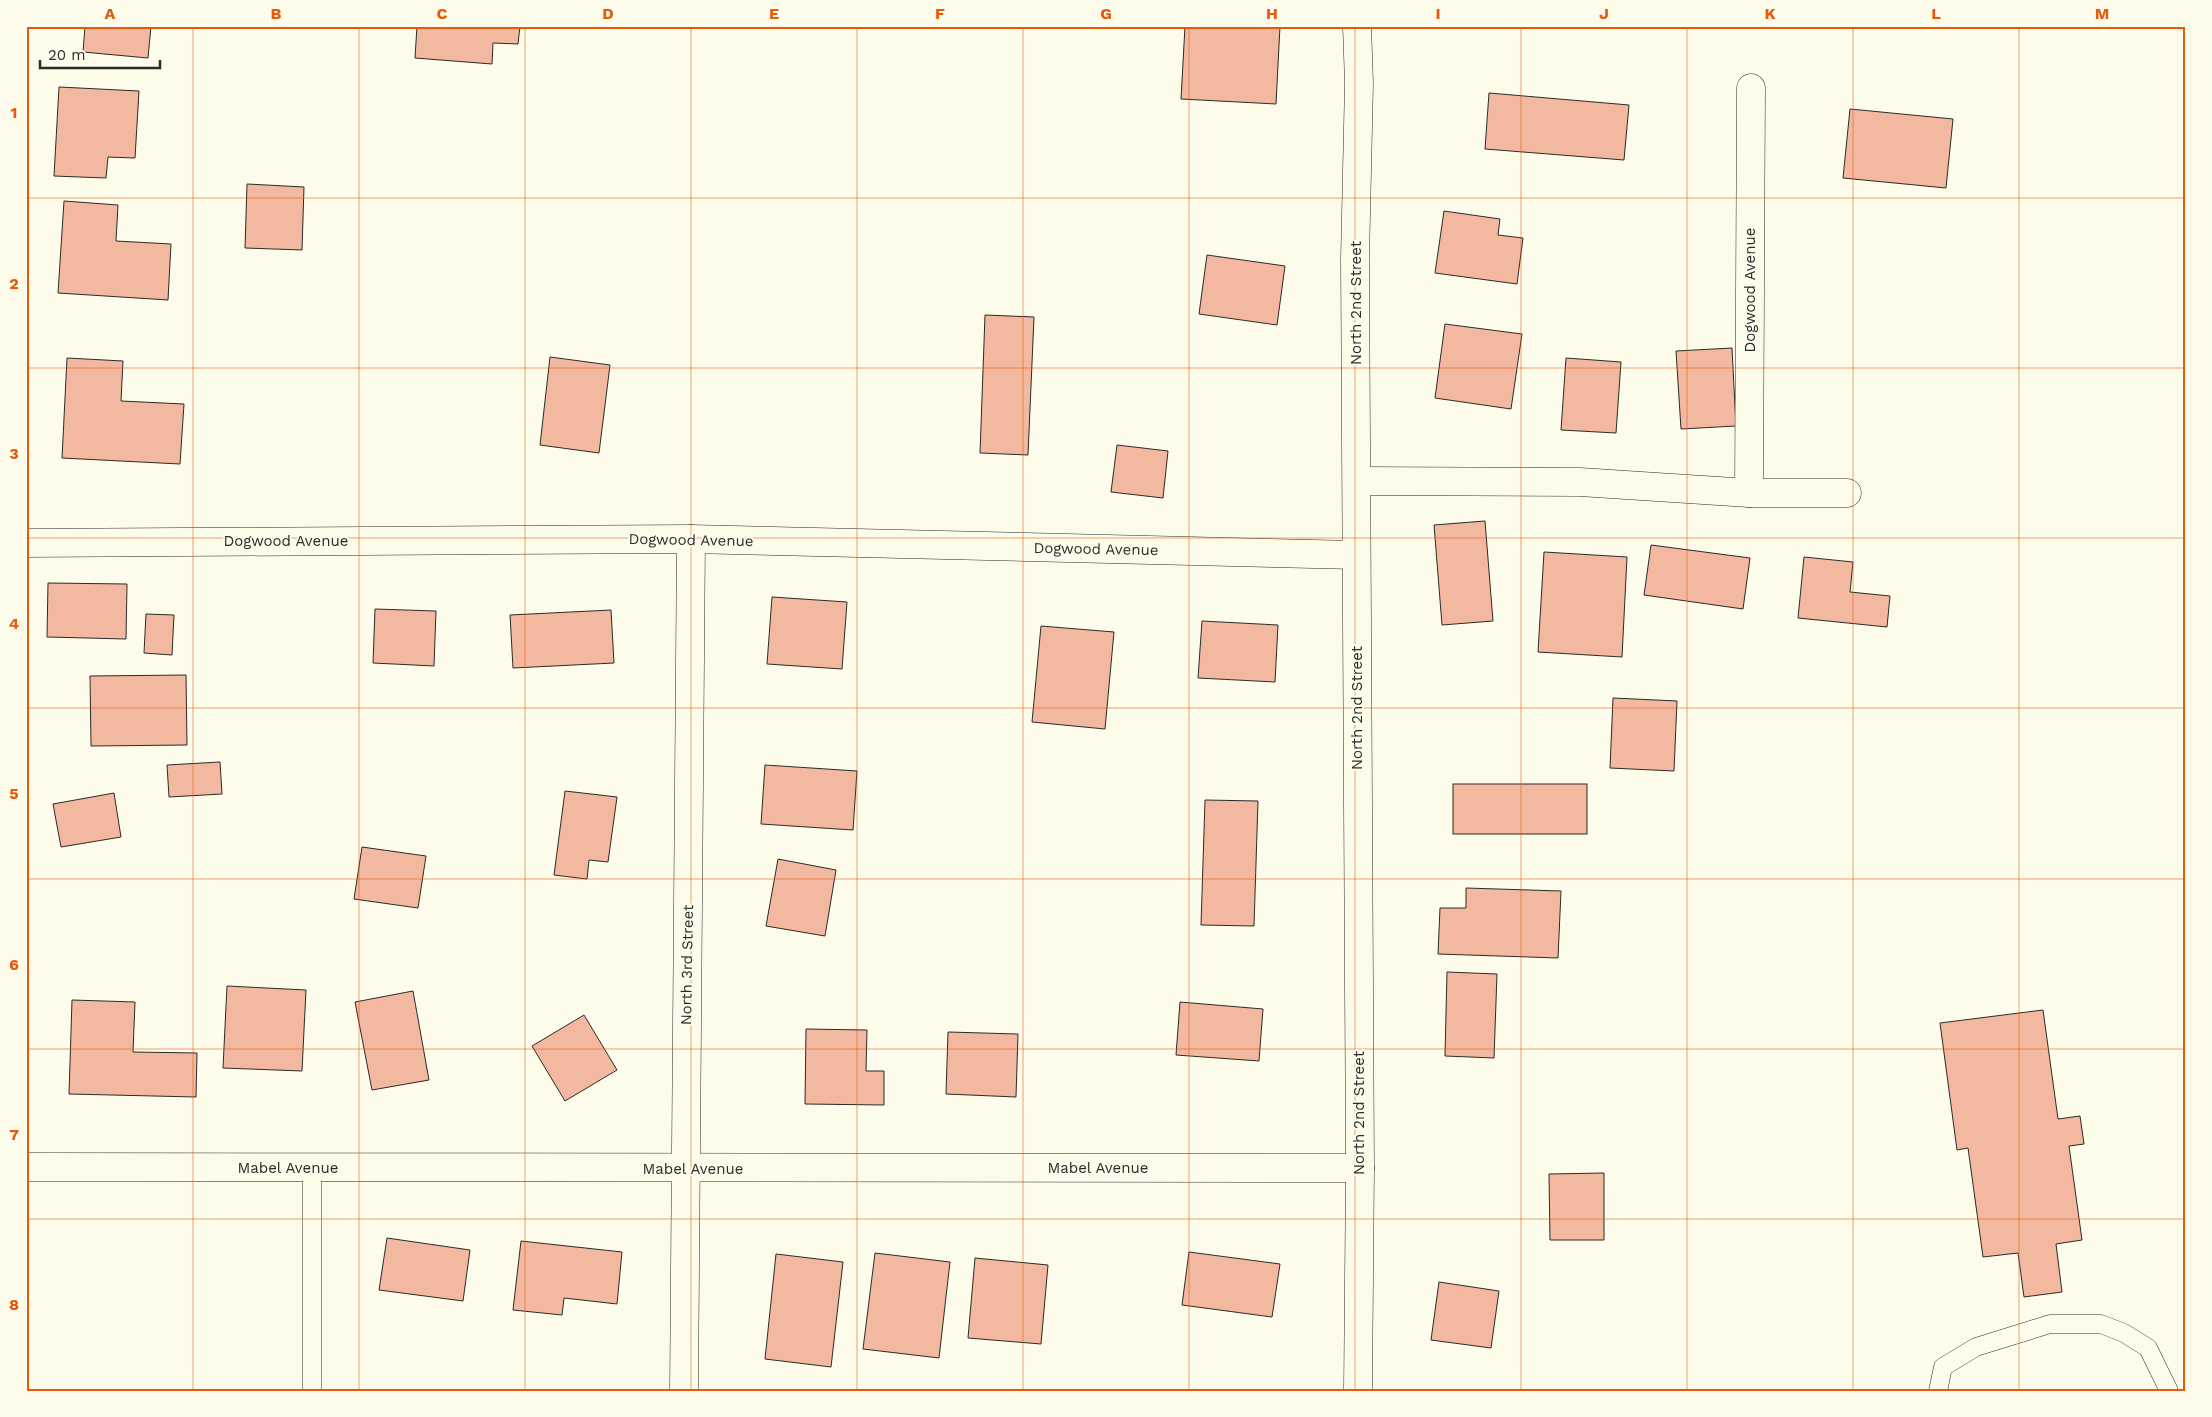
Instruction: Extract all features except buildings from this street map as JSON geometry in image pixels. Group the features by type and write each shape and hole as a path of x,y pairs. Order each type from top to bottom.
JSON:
{"street":[{"name":"North 2nd Street","path":"1357,26 1359,84 1355,259 1358,481 1356,555 1360,1168 1358,1391"},
{"name":"Dogwood Avenue","path":"1749,493 1750,88"},
{"path":"1358,481 1580,482 1749,493 1846,493"},
{"name":"Dogwood Avenue","path":"26,543 691,539 1356,555"},
{"name":"North 3rd Street","path":"684,1391 684,1169 691,539"},
{"name":"Mabel Avenue","path":"26,1167 684,1169 1360,1168"}],"lane":[{"path":"312,1168 312,1391"},
{"path":"1938,1391 1943,1367 1976,1348 2050,1324 2101,1324 2124,1333 2148,1348 2169,1391"}]}
